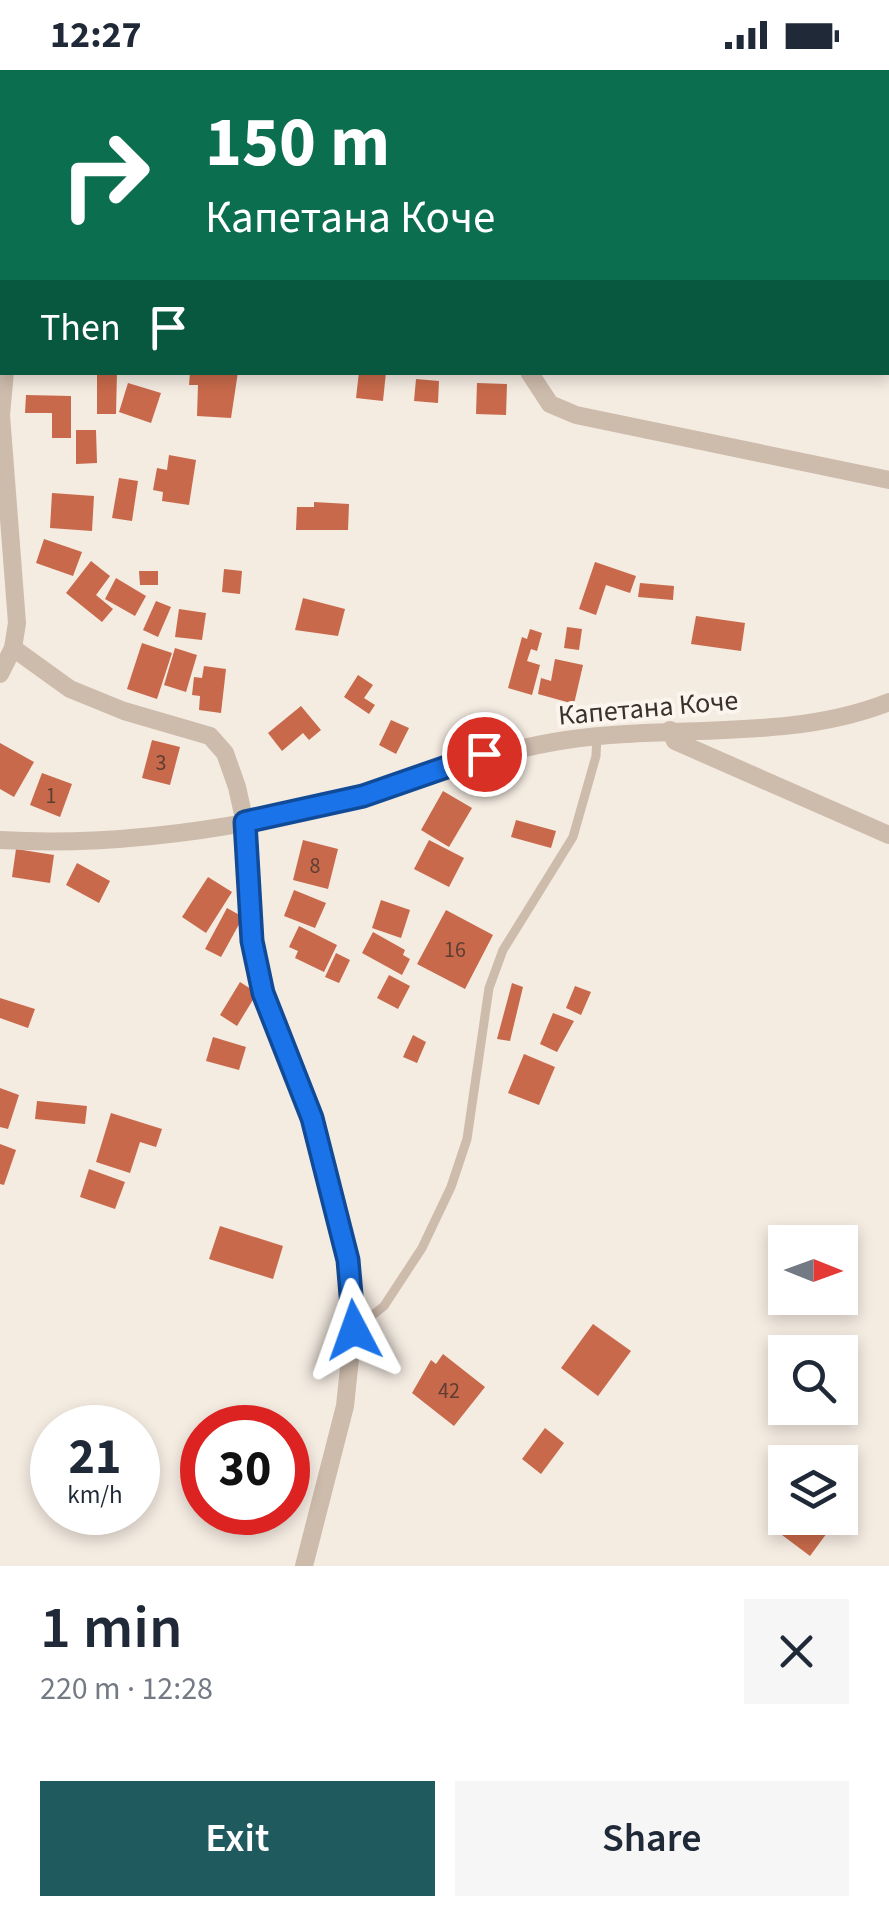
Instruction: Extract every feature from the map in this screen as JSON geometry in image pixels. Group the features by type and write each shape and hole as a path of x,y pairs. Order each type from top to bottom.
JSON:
{"street":[{"path":"0,674 13,648 17,622 1,415 6,375"},
{"path":"531,375 550,404 576,416 889,480"},
{"path":"13,648 70,689 124,711 210,736 225,753 245,822 252,941 263,993 312,1118 348,1260 354,1330 345,1406 304,1566"},
{"name":"Капетана Коче","path":"0,840 124,842 245,822 363,796 484,754 598,736 798,724 856,715 889,702"},
{"path":"670,730 675,741 889,835"}],"lane":[{"path":"354,1330 384,1306 422,1248 451,1187 466,1139 489,988 502,950 573,837 598,736"}],"building":[{"path":"97,375 117,375 116,414 97,414"},
{"path":"190,375 238,375 231,418 197,416 198,385 189,385"},
{"path":"359,375 386,375 383,401 356,398"},
{"path":"416,379 439,381 438,403 414,401"},
{"path":"128,383 161,393 151,423 119,412"},
{"path":"477,383 507,384 506,415 476,414"},
{"path":"26,395 71,396 71,438 52,438 52,413 25,413"},
{"path":"76,430 96,430 97,463 76,464"},
{"path":"169,455 196,460 189,505 162,501 163,492 153,490 157,468 167,470"},
{"path":"119,478 138,481 132,521 112,518"},
{"path":"52,493 94,496 92,531 50,528"},
{"path":"314,502 349,504 348,530 296,530 297,507 314,507"},
{"path":"44,539 82,552 73,576 36,563"},
{"path":"91,561 110,576 96,595 113,609 102,622 66,593"},
{"path":"595,562 636,576 630,593 606,585 596,615 579,609"},
{"path":"224,569 242,571 240,594 222,592"},
{"path":"139,571 158,571 158,585 140,585"},
{"path":"116,578 146,596 135,616 105,599"},
{"path":"640,583 674,586 673,600 638,597"},
{"path":"303,598 345,609 338,636 295,630"},
{"path":"156,601 171,607 158,637 143,630"},
{"path":"179,609 206,613 202,640 175,637"},
{"path":"696,616 745,623 741,651 691,644"},
{"path":"567,627 582,629 579,650 564,648"},
{"path":"530,629 542,633 537,651 531,649 527,661 540,665 532,695 508,688 522,637 527,639"},
{"path":"142,643 172,653 157,699 127,689"},
{"path":"175,648 197,655 186,692 164,685"},
{"path":"555,659 583,665 574,704 538,694 541,678 551,681"},
{"path":"204,666 226,669 221,713 199,710 200,696 192,695 194,677 202,678"},
{"path":"358,675 373,685 364,698 375,705 369,714 344,697"},
{"path":"301,706 321,730 309,740 303,733 282,751 268,733"},
{"path":"391,720 409,728 396,754 379,745"},
{"path":"152,740 180,747 170,785 142,778"},
{"path":"0,743 34,762 14,797 0,789"},
{"path":"42,773 72,784 60,817 30,805"},
{"path":"443,791 472,808 449,847 421,830"},
{"path":"516,820 556,831 551,848 511,837"},
{"path":"303,840 338,849 328,889 293,880"},
{"path":"429,840 464,858 449,887 414,869"},
{"path":"16,849 54,855 50,883 12,877"},
{"path":"77,863 110,881 99,903 66,885"},
{"path":"208,877 232,892 206,933 182,917"},
{"path":"294,890 326,903 315,928 284,916"},
{"path":"381,900 410,910 401,938 372,928"},
{"path":"227,908 243,917 221,957 205,949"},
{"path":"446,910 493,935 465,989 417,964"},
{"path":"299,926 337,945 324,972 295,958 298,951 289,947"},
{"path":"373,932 405,950 403,955 410,959 402,975 362,953"},
{"path":"336,953 350,960 339,983 325,977"},
{"path":"389,975 410,986 398,1009 377,998"},
{"path":"240,982 257,993 237,1026 220,1015"},
{"path":"512,983 523,987 510,1041 497,1039"},
{"path":"575,986 591,992 581,1015 566,1008"},
{"path":"0,998 35,1009 28,1028 0,1018"},
{"path":"553,1013 574,1021 557,1052 540,1044"},
{"path":"413,1035 426,1042 417,1063 403,1057"},
{"path":"213,1037 246,1047 239,1070 206,1061"},
{"path":"524,1054 555,1067 539,1105 508,1093"},
{"path":"0,1088 19,1095 8,1129 0,1127"},
{"path":"37,1101 87,1106 85,1124 35,1119"},
{"path":"111,1113 162,1129 156,1147 140,1142 130,1173 96,1162"},
{"path":"0,1144 16,1150 4,1185 0,1184"},
{"path":"89,1169 125,1182 115,1209 80,1197"},
{"path":"220,1226 283,1246 273,1279 209,1259"},
{"path":"593,1324 631,1351 598,1396 561,1368"},
{"path":"443,1354 485,1387 454,1426 412,1393 431,1360 436,1364"},
{"path":"545,1428 564,1443 541,1474 522,1459"},
{"path":"782,1535 825,1535 810,1556"}],"route":[{"path":"354,1330 348,1260 312,1118 263,993 252,941 245,822 363,796 484,754"}]}
